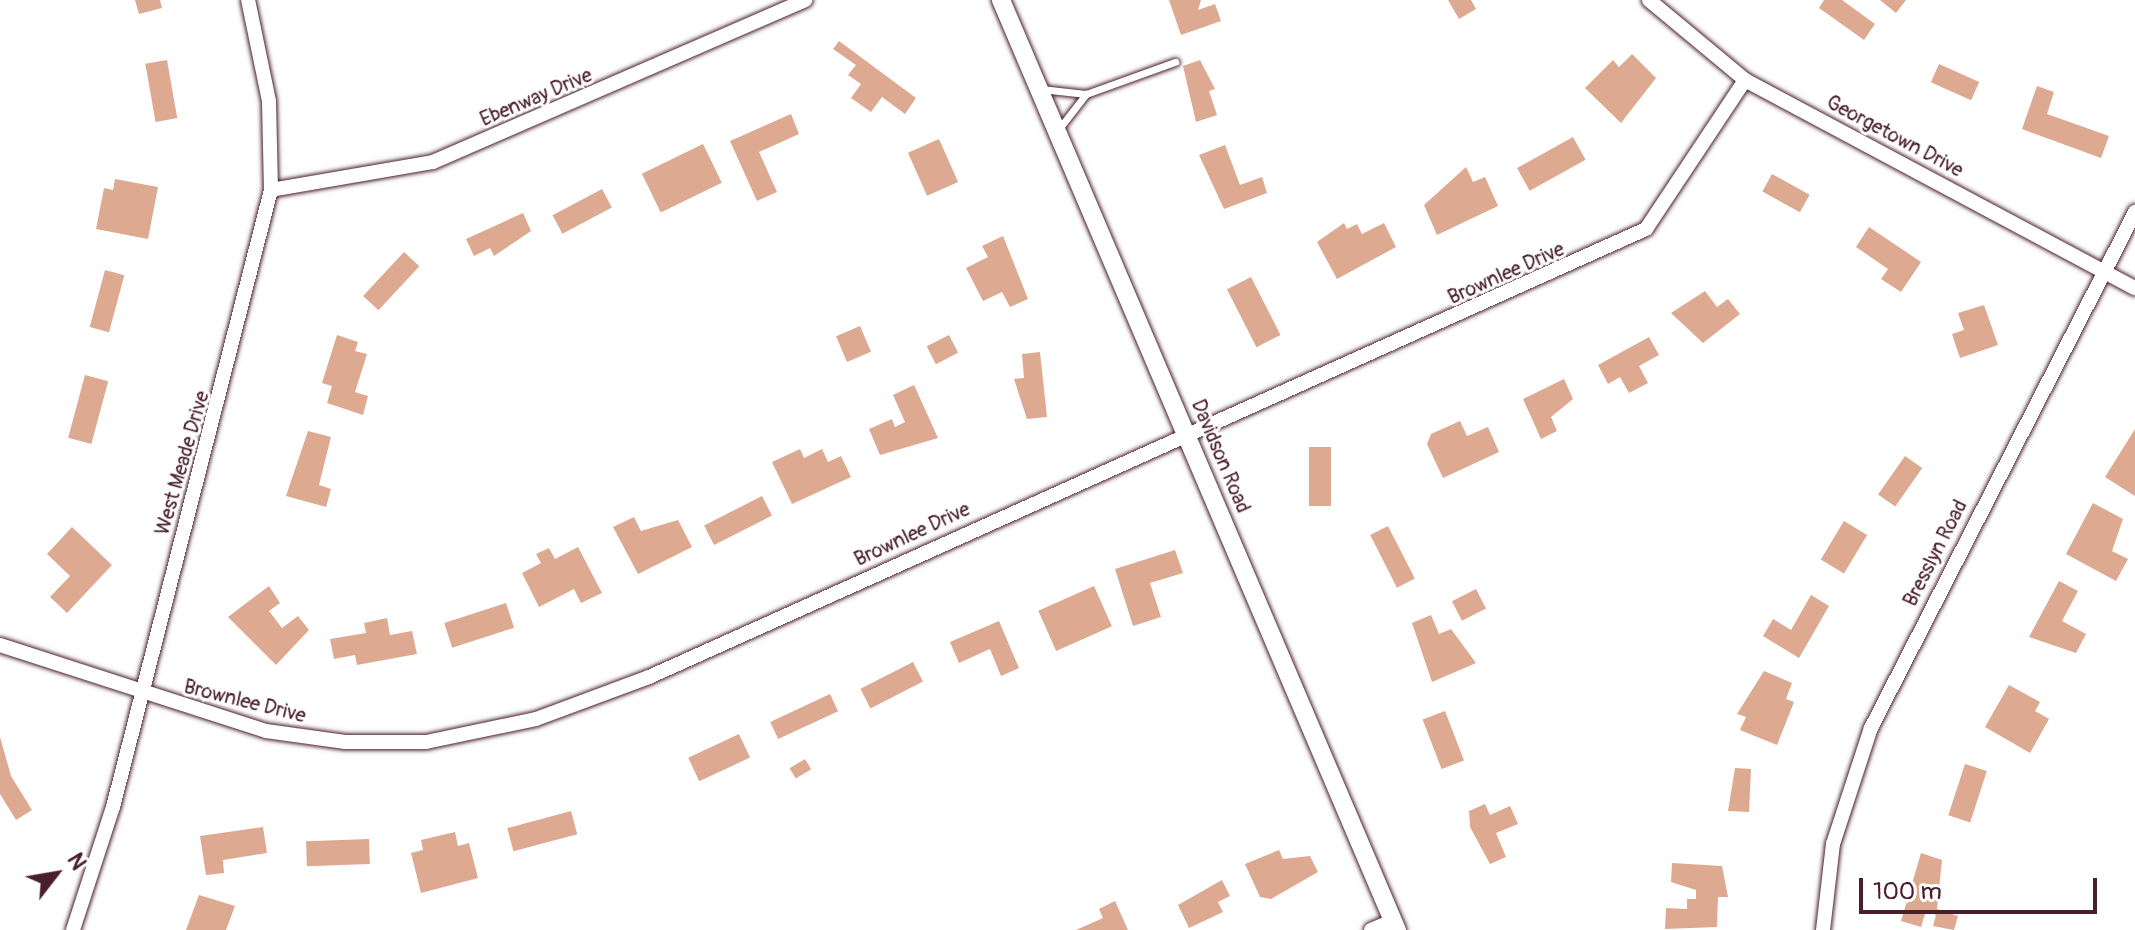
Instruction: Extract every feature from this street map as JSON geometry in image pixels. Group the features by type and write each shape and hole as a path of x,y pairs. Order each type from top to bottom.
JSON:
{"street":[{"name":"West Meade Drive","path":"73,930 113,807 138,694 271,190 269,101 248,0"},
{"name":"Ebenway Drive","path":"271,190 433,162 805,0"},
{"name":"Davidson Road","path":"1001,0 1187,431 1394,926"},
{"name":"Georgetown Drive","path":"1649,0 1745,80 2135,288"},
{"name":"Brownlee Drive","path":"0,645 138,694 266,731 345,742 426,742 536,719 641,680 1187,431 1646,229 1745,80"},
{"name":"Bresslyn Road","path":"1823,930 1833,844 1871,728 2135,212"},
{"path":"1371,930 1394,926"}],"lane":[{"path":"1039,89 1086,94 1175,62"},
{"path":"1057,131 1086,94"}],"building":[{"path":"135,0 160,0 162,8 139,14"},
{"path":"1169,0 1201,0 1198,10 1215,4 1221,21 1181,35"},
{"path":"1448,0 1471,0 1476,9 1459,19"},
{"path":"1824,0 1842,0 1875,24 1864,40 1819,8"},
{"path":"1880,0 1906,0 1896,13"},
{"path":"839,41 916,98 905,114 882,97 871,112 851,98 861,84 848,75 856,65 833,49"},
{"path":"1632,54 1656,78 1621,123 1585,88 1613,60 1619,67"},
{"path":"167,60 177,118 156,122 145,64"},
{"path":"1200,60 1215,89 1209,91 1217,115 1196,122 1183,66"},
{"path":"1939,64 1979,82 1971,100 1931,82"},
{"path":"2037,86 2054,92 2047,114 2109,136 2101,158 2022,129"},
{"path":"791,114 799,134 759,152 777,192 757,201 730,141"},
{"path":"1573,137 1586,160 1530,191 1517,168"},
{"path":"939,139 958,182 927,196 908,153"},
{"path":"703,144 722,183 661,212 642,174"},
{"path":"1225,145 1240,185 1262,177 1267,193 1224,209 1199,155"},
{"path":"1466,167 1473,182 1485,177 1498,206 1437,235 1424,205"},
{"path":"1772,174 1810,195 1800,212 1762,191"},
{"path":"115,179 158,187 148,239 96,229 104,188 113,190"},
{"path":"602,189 612,208 562,234 553,215"},
{"path":"523,213 531,231 494,256 490,248 474,256 466,239"},
{"path":"1344,223 1347,229 1357,224 1362,234 1384,223 1396,247 1337,279 1317,242"},
{"path":"1869,227 1921,262 1901,292 1881,279 1888,269 1856,247"},
{"path":"1003,236 1028,299 1010,307 1002,292 983,301 966,268 988,257 982,246"},
{"path":"404,252 419,266 378,310 363,296"},
{"path":"105,270 124,275 109,332 90,327"},
{"path":"1251,277 1281,335 1256,347 1227,289"},
{"path":"1705,291 1717,307 1728,299 1740,314 1703,343 1671,313"},
{"path":"1984,305 1998,345 1960,358 1952,334 1964,330 1958,313"},
{"path":"860,326 871,352 847,362 836,336"},
{"path":"337,335 358,342 355,351 367,354 355,392 368,396 363,415 327,403 332,386 322,383"},
{"path":"949,335 958,353 936,364 927,346"},
{"path":"1649,337 1659,355 1639,366 1648,383 1629,393 1620,377 1608,384 1598,365"},
{"path":"1040,352 1047,417 1027,419 1014,379 1024,378 1022,354"},
{"path":"85,375 108,381 91,444 68,438"},
{"path":"1564,379 1573,399 1551,417 1557,431 1541,439 1523,399"},
{"path":"914,385 938,438 880,455 869,429 892,419 895,427 905,422 893,395"},
{"path":"1460,421 1467,436 1488,427 1499,452 1443,478 1427,444 1431,434"},
{"path":"2135,429 2135,496 2105,477"},
{"path":"308,431 331,437 319,485 331,489 326,507 286,496"},
{"path":"1309,447 1331,447 1331,506 1309,506"},
{"path":"800,449 804,458 822,449 828,462 841,456 851,477 792,504 772,462"},
{"path":"1905,456 1922,468 1895,507 1878,495"},
{"path":"762,496 772,516 714,545 704,526"},
{"path":"2093,503 2123,519 2112,551 2128,559 2116,581 2066,554"},
{"path":"634,517 641,531 678,520 692,547 638,574 613,527"},
{"path":"1844,521 1867,535 1844,573 1821,560"},
{"path":"1388,526 1415,579 1397,588 1370,535"},
{"path":"72,527 112,565 67,613 50,597 70,576 47,554"},
{"path":"578,547 602,593 581,603 574,589 539,607 522,573 541,563 536,554 549,548 555,559"},
{"path":"1175,550 1183,573 1150,583 1161,617 1133,626 1115,569"},
{"path":"2059,581 2078,591 2062,621 2086,634 2076,653 2029,637"},
{"path":"269,586 280,603 269,611 282,628 298,616 309,630 276,665 228,617"},
{"path":"1094,586 1112,626 1056,651 1038,611"},
{"path":"1476,589 1486,609 1462,621 1452,601"},
{"path":"1811,595 1829,606 1799,658 1763,636 1773,619 1791,630"},
{"path":"506,603 514,628 452,648 444,623"},
{"path":"1431,615 1439,634 1451,629 1476,663 1432,682 1412,623"},
{"path":"387,618 390,635 412,631 417,654 357,665 355,655 334,659 330,639 366,633 364,623"},
{"path":"999,621 1019,668 1001,676 990,649 959,663 950,642"},
{"path":"913,662 923,682 870,708 860,689"},
{"path":"1764,671 1792,683 1786,699 1794,702 1777,745 1740,730 1746,717 1737,714"},
{"path":"2009,685 2040,702 2035,711 2049,719 2030,753 1985,727"},
{"path":"830,694 838,711 778,739 770,722"},
{"path":"1445,711 1464,760 1442,769 1423,720"},
{"path":"739,734 750,758 699,781 688,758"},
{"path":"0,737 11,776 32,810 16,820 0,794"},
{"path":"805,759 811,769 796,779 790,768"},
{"path":"1965,764 1987,771 1970,822 1948,815"},
{"path":"1735,768 1751,769 1749,812 1728,811"},
{"path":"1485,804 1490,815 1510,806 1518,824 1496,833 1506,857 1490,864 1470,827 1469,811"},
{"path":"571,811 577,834 513,851 507,828"},
{"path":"263,827 267,853 223,860 224,873 206,875 200,836"},
{"path":"455,832 458,846 469,843 478,878 421,893 411,853 423,850 421,840"},
{"path":"369,839 370,864 307,866 306,841"},
{"path":"1279,850 1283,859 1310,856 1318,872 1271,899 1260,897 1245,864"},
{"path":"1921,853 1942,860 1937,909 1958,916 1954,930 1933,926 1936,915 1926,911 1921,927 1901,921"},
{"path":"1672,863 1722,866 1728,897 1718,897 1717,927 1665,929 1666,908 1687,909 1687,899 1696,899 1696,890 1671,882"},
{"path":"1222,880 1230,896 1218,902 1223,912 1189,928 1178,905"},
{"path":"199,895 235,906 226,930 186,930"},
{"path":"1115,901 1128,930 1076,930 1103,918 1099,909"}]}
